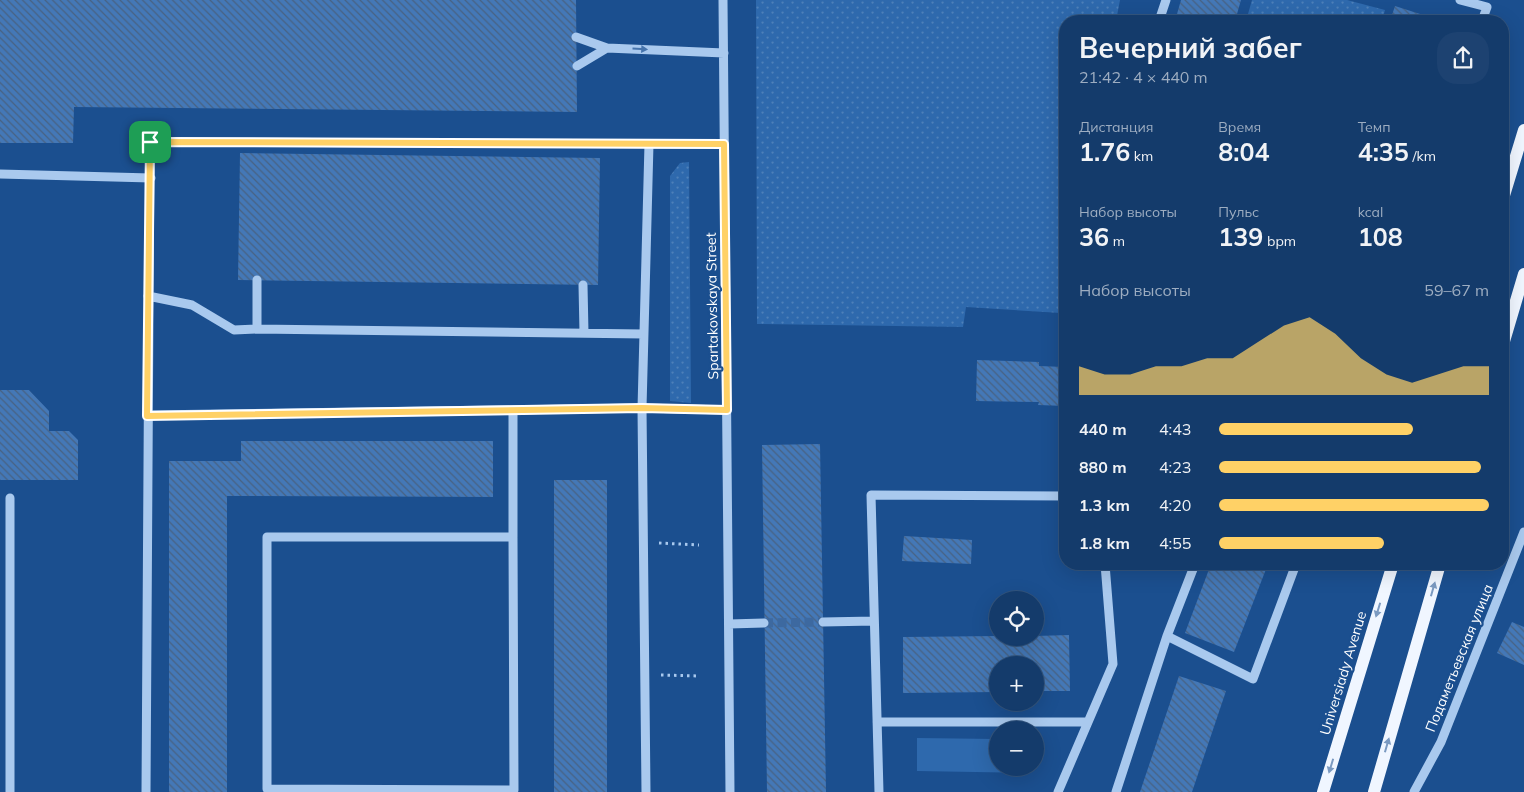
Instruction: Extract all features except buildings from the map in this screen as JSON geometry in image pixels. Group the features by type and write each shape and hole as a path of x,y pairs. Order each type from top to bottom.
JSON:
{"main road":[{"path":"1509,179 1524,130"},
{"path":"1509,324 1524,274"},
{"name":"Universiady Avenue","path":"1322,792 1391,570"},
{"path":"1374,792 1438,570"}],"street":[{"name":"Spartakovskaya Street","path":"724,0 730,792"},
{"path":"1161,15 1166,0"},
{"path":"1460,0 1487,7 1484,15"},
{"path":"576,37 607,48 724,53"},
{"path":"577,66 607,48"},
{"path":"146,792 150,142 724,144"},
{"path":"646,792 642,408 649,144"},
{"path":"0,174 151,178"},
{"path":"257,280 257,329"},
{"path":"583,285 584,333"},
{"path":"148,296 192,305 234,330 644,334"},
{"path":"147,416 642,408 727,410"},
{"path":"513,410 514,790 267,789 267,537 513,538"},
{"path":"879,792 871,495 1059,496"},
{"path":"10,498 10,792"},
{"name":"Подаметьевская улица","path":"1509,570 1524,532"},
{"path":"1058,792 1113,664 1105,570"},
{"path":"1116,792 1167,636 1193,570"},
{"path":"1167,636 1253,679 1294,570"},
{"name":"Подаметьевская улица","path":"1414,792 1440,742 1509,570"},
{"path":"823,622 874,621"},
{"path":"729,624 764,623"},
{"path":"877,722 1088,722"}],"path":[{"path":"644,542 699,545"},
{"path":"645,674 700,676"}],"shaded area":[{"path":"756,0 1120,0 1117,15 1059,15 1059,313 966,307 963,327 757,324"},
{"path":"1252,0 1347,0 1385,10 1384,15 1248,15"},
{"path":"689,162 691,403 670,401 670,176 680,163"},
{"path":"917,738 989,739 989,772 917,771"}],"tunnel":[{"path":"764,623 823,622"}],"route":[{"path":"150,142 724,144 727,410 642,408 147,416 150,142"}]}
